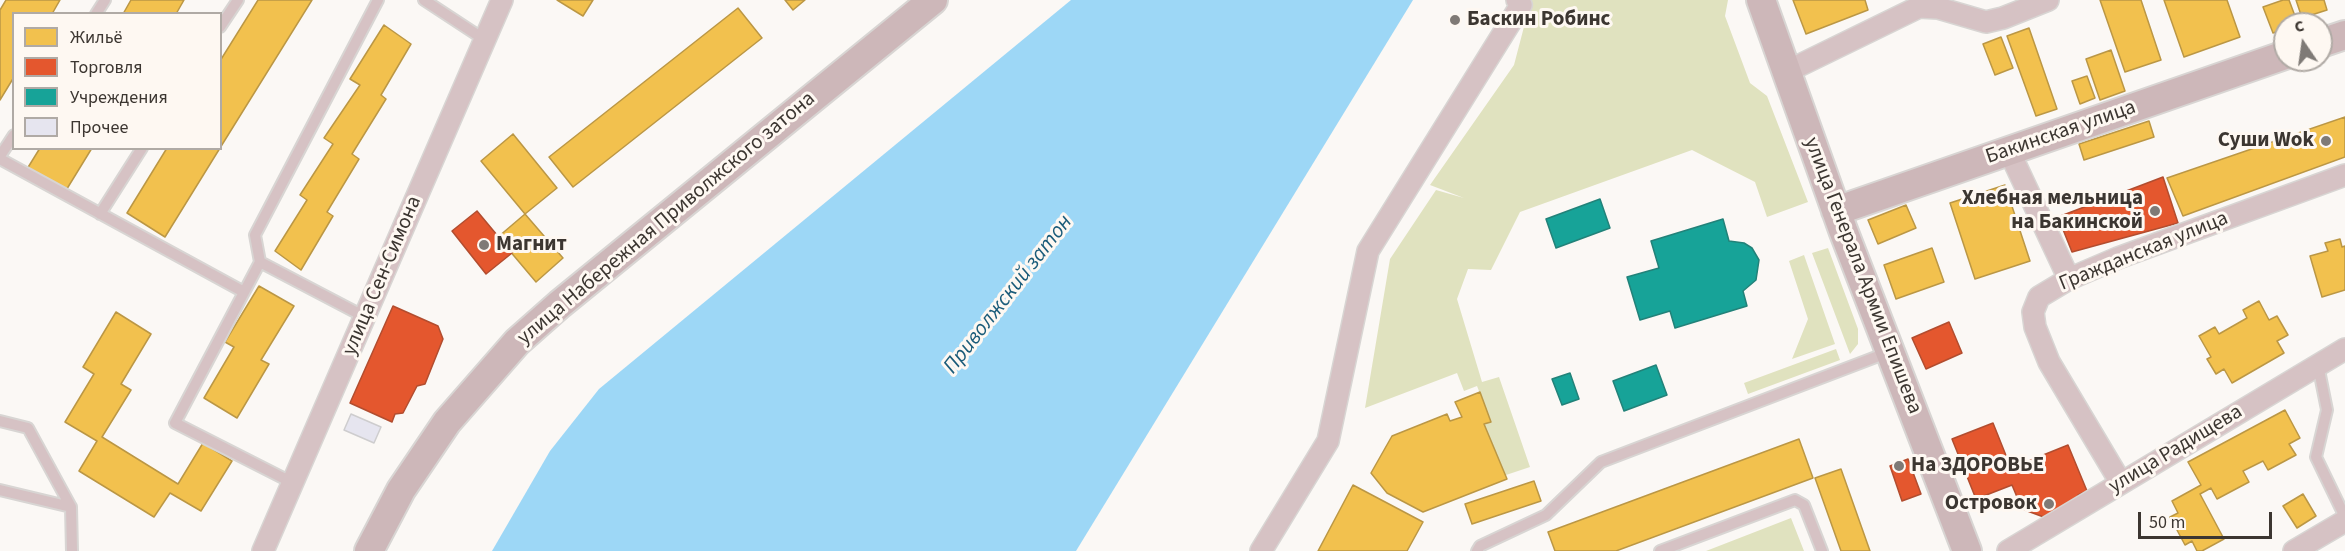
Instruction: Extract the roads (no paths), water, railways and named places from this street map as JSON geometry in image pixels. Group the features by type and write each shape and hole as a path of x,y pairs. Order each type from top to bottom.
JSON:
{"main road":[{"name":"улица Набережная Приволжского затона","path":"369,551 401,490 447,422 518,342 560,304 933,0"},
{"name":"улица Генерала Армии Епишева","path":"1761,0 1836,211 1967,551"},
{"name":"Бакинская улица","path":"1836,211 2273,60"}],"street":[{"name":"улица Сен-Симона","path":"263,551 502,0"},
{"path":"1261,551 1328,441 1368,251 1521,5 1517,0"},
{"path":"1786,72 1919,6 1938,8 1986,22 2003,18 2048,0"},
{"path":"2009,151 2069,279"},
{"name":"Гражданская улица","path":"2121,483 2049,362 2035,327 2033,312 2039,297 2069,279 2118,258 2345,175"},
{"name":"улица Радищева","path":"2008,551 2345,349"},
{"path":"2294,551 2345,519"}],"lane":[{"path":"222,24 238,0"},
{"path":"293,483 174,423 260,262 255,235 378,0"},
{"path":"424,0 485,40"},
{"path":"12,138 0,157 244,292"},
{"path":"100,213 141,150"},
{"path":"260,262 365,317"},
{"path":"1477,551 1480,546 1546,515 1601,462 1890,352"},
{"path":"2318,365 2326,410 2316,457 2345,519"},
{"path":"0,421 28,428 71,507 72,551"},
{"path":"0,490 71,507"},
{"path":"1660,551 1795,500 1804,505 1822,551"}],"water":[{"name":"Приволжский затон","path":"1071,0 1413,0 1076,551 492,551 550,451 599,389"}],"place":[{"name":"Баскин Робинс","path":"1455,20"},
{"name":"Суши Wok","path":"2326,141"},
{"name":"Хлебная мельница на Бакинской","path":"2155,211"},
{"name":"Магнит","path":"484,245"},
{"name":"На ЗДОРОВЬЕ","path":"1899,466"},
{"name":"Островок","path":"2049,504"}]}
